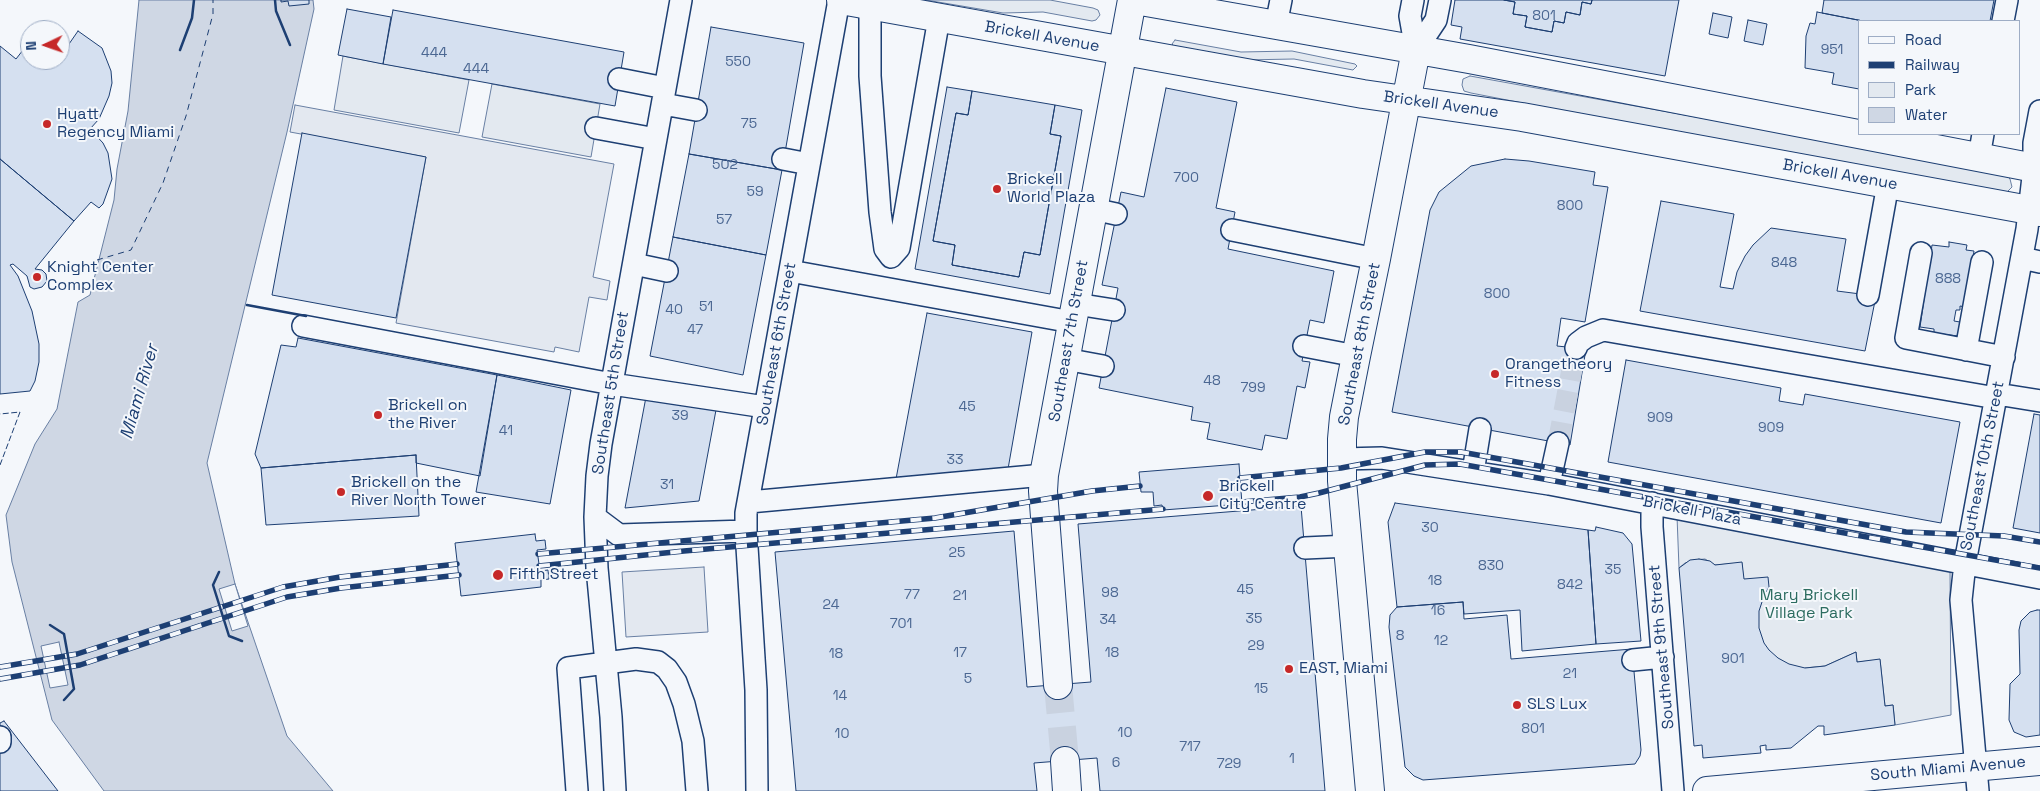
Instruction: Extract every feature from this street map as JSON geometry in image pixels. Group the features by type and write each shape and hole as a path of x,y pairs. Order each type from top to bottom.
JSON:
{"main road":[{"name":"Brickell Avenue","path":"840,0 1364,94 1522,117 2035,211"},
{"path":"1134,0 1279,13 1416,50 1858,124"},
{"name":"Southeast 7th Street","path":"1058,685 1043,496 1044,475 1074,313 1104,212 1122,51 1134,0"},
{"name":"Southeast 8th Street","path":"1370,791 1342,481 1344,417 1416,50"},
{"path":"1921,135 1980,145 2037,169"},
{"path":"1065,761 1067,791"},
{"name":"South Miami Avenue","path":"1707,791 1977,779 2040,761"}],"street":[{"name":"Southeast 5th Street","path":"615,791 607,664 597,568 595,517 601,444 681,0"},
{"name":"Southeast 6th Street","path":"757,791 756,690 746,531 749,502 840,0"},
{"path":"1413,0 1410,16 1416,50"},
{"path":"1416,50 1436,20 1440,0"},
{"path":"2003,20 2007,0"},
{"path":"870,5 870,76 880,212 885,249 891,257 899,248 939,18"},
{"path":"620,79 696,110"},
{"name":"Southeast 10th Street","path":"1977,779 1961,600 1965,563 2004,357 2031,260 2037,169 2034,143 2040,111"},
{"path":"596,128 656,139"},
{"path":"783,160 809,164"},
{"path":"1868,295 1888,184"},
{"path":"1232,230 1376,259"},
{"path":"1921,253 1906,338 2004,357"},
{"path":"1966,350 1982,262"},
{"path":"634,264 667,271"},
{"path":"790,271 1074,313 1114,310"},
{"path":"303,326 612,384 765,408"},
{"path":"1576,348 1578,343 1586,337 1603,330 1996,396 2040,401"},
{"path":"1304,346 1356,356"},
{"path":"1065,359 1103,366"},
{"path":"1473,472 1480,429"},
{"path":"1549,484 1558,443"},
{"name":"Brickell Plaza","path":"1342,459 1382,458 1549,484 2040,578"},
{"path":"749,502 1044,475"},
{"name":"Southeast 9th Street","path":"1652,503 1673,791"},
{"path":"595,517 618,536 746,531"},
{"path":"1305,548 1348,546"},
{"path":"1633,660 1663,657"},
{"path":"577,791 568,668 636,659 658,662 667,669 676,682 693,740 697,791"},
{"name":"Southeast 6th Street","path":"756,690 764,732 771,791"},
{"path":"0,737 0,742"}],"green space":[{"path":"926,0 1050,0 1093,8 1098,10 1100,15 1096,20 1092,21 1043,12 1003,13"},
{"path":"1175,40 1241,52 1292,51 1357,66 1353,70 1294,59 1243,60 1174,46 1172,44"},
{"path":"343,56 469,80 459,133 334,110"},
{"path":"1470,76 2004,173 2010,179 2012,187 2005,194 1997,195 1471,93 1464,91 1462,85 1463,79"},
{"path":"492,84 600,104 591,157 482,137"},
{"name":"Mary Brickell Village Park","path":"1677,516 1950,569 1951,715 1895,725 1893,705 1885,706 1880,660 1857,662 1856,652 1825,666 1805,668 1810,726 1755,731 1742,563 1715,565 1705,559 1685,563 1679,568"}],"shaded area":[{"path":"295,105 614,164 593,277 610,281 607,300 589,297 579,352 555,347 554,352 396,323 426,157 290,132"},
{"path":"704,567 708,632 626,637 622,572"}],"water":[{"name":"Miami River","path":"139,0 313,0 314,9 287,132 207,463 235,584 287,736 333,791 104,791 52,720 12,562 6,515 35,444 57,409 78,302 90,295 114,200 117,169 128,111"}],"pier":[{"path":"235,584 248,626 232,631 219,589"},
{"path":"59,642 68,685 50,688 41,646"}],"building":[{"path":"281,0 309,0 309,4 289,6 288,1 281,2"},
{"path":"1455,0 1504,0 1515,2 1513,14 1527,16 1525,27 1552,32 1554,21 1564,23 1566,12 1580,15 1582,2 1591,4 1592,0 1679,0 1665,76 1460,39 1462,27 1451,25"},
{"path":"1504,0 1592,0 1591,4 1582,2 1580,15 1566,12 1564,23 1554,21 1552,32 1525,27 1527,16 1513,14 1515,2"},
{"path":"1824,0 1994,0 1990,20 1858,20 1822,13"},
{"path":"347,9 391,17 383,64 338,55"},
{"path":"393,10 624,52 615,106 383,64"},
{"path":"1817,12 1858,20 1858,89 1832,84 1834,73 1805,68 1806,36 1810,23 1815,24"},
{"path":"1713,13 1732,17 1728,38 1709,34"},
{"path":"1748,20 1767,24 1763,45 1744,41"},
{"path":"711,27 804,43 782,170 689,154"},
{"name":"Hyatt Regency Miami","path":"78,31 102,48 111,71 112,83 109,96 99,119 90,129 103,143 108,153 112,179 103,204 99,208 91,202 74,221 0,159 0,46 16,59 20,54 20,70 70,70 70,43"},
{"path":"947,87 972,91 968,115 956,113 933,241 955,245 952,265 1019,277 1024,252 1040,255 1061,136 1050,134 1055,105 1082,110 1050,294 915,269"},
{"path":"1166,88 1237,102 1216,208 1235,212 1228,249 1334,271 1324,323 1310,320 1302,361 1310,362 1305,388 1297,386 1287,439 1265,435 1262,450 1207,439 1210,423 1191,420 1193,407 1099,388 1118,288 1102,285 1121,192 1144,197"},
{"name":"Brickell World Plaza","path":"972,91 1055,105 1050,134 1061,136 1040,255 1024,252 1019,277 952,265 955,245 933,241 956,113 968,115"},
{"path":"302,133 426,157 396,318 272,295"},
{"path":"689,154 782,170 766,255 673,237"},
{"name":"Knight Center Complex","path":"0,159 74,221 35,269 42,270 46,274 47,281 42,287 34,289 30,287 27,276 13,264 10,265 18,276 32,311 39,344 39,362 35,381 30,391 0,394"},
{"path":"1505,159 1595,172 1593,185 1608,187 1585,322 1561,318 1557,346 1586,349 1570,445 1392,412 1430,210 1439,192 1471,166"},
{"path":"1661,201 1734,214 1720,287 1733,289 1737,272 1745,256 1753,245 1771,228 1846,239 1837,291 1876,296 1865,351 1640,311"},
{"path":"673,237 766,255 743,375 650,356"},
{"path":"1949,242 1967,245 1966,250 1974,251 1965,307 1960,306 1960,310 1956,310 1954,321 1960,322 1958,336 1934,333 1934,329 1920,327 1932,245 1949,247"},
{"path":"927,313 1032,332 1008,469 896,479"},
{"name":"Brickell on the River","path":"298,338 497,375 480,476 416,463 416,455 261,468 255,454 281,345 296,347"},
{"path":"1626,360 1781,388 1779,401 1803,405 1805,394 1960,422 1941,523 1608,462"},
{"path":"497,375 571,390 550,504 476,492"},
{"path":"646,397 716,410 699,501 625,508"},
{"path":"2034,414 2040,415 2040,533 2013,528"},
{"name":"Brickell on the River North Tower","path":"416,455 419,516 266,525 261,468"},
{"path":"1239,464 1242,504 1163,510 1162,505 1154,506 1153,492 1141,492 1139,472"},
{"path":"1395,503 1588,530 1596,644 1522,651 1520,610 1464,614 1463,602 1397,607 1388,522"},
{"name":"Brickell City Centre","path":"1301,506 1325,791 1100,791 1097,758 1034,763 1037,791 796,791 775,552 1014,531 1027,687 1091,682 1078,524"},
{"path":"1596,527 1623,533 1632,544 1641,641 1596,644 1588,530 1595,531"},
{"path":"535,534 536,541 545,540 546,549 537,550 540,571 548,570 549,579 541,580 541,587 461,596 455,543"},
{"path":"1690,560 1710,561 1715,565 1742,562 1744,579 1768,577 1769,587 1759,611 1759,628 1764,643 1778,658 1789,664 1805,668 1825,666 1856,652 1857,662 1880,659 1885,706 1893,705 1895,725 1824,735 1824,726 1818,726 1791,748 1766,750 1766,745 1760,746 1761,753 1703,758 1702,745 1694,746 1679,568"},
{"name":"SLS Lux","path":"1463,602 1464,619 1507,615 1511,659 1632,649 1641,750 1635,764 1423,780 1414,776 1405,767 1389,627 1390,615 1397,607"},
{"path":"2040,610 2040,735 2026,737 2014,732 2009,720 2010,684 2020,674 2019,630 2021,621 2030,612"},
{"path":"4,721 58,791 0,791 0,723"}],"ferry route":[{"path":"97,260 131,250 163,183 186,116 213,14 213,0"}],"tunnel":[{"path":"1558,443 1576,348"},
{"path":"1058,685 1065,761"}],"railway":[{"path":"1240,478 1341,468 1425,452 1461,452 1906,532 2004,536 2040,542"},
{"path":"1242,502 1300,497 1425,465 1460,464 2040,568"},
{"path":"538,554 935,518 1092,491 1140,486"},
{"path":"539,566 684,551 1163,509"},
{"path":"0,667 77,654 283,587 340,577 457,564"},
{"path":"0,679 80,665 287,597 341,588 459,575"}],"fence":[{"path":"0,414 20,412 0,465"}],"wall":[{"path":"180,50 192,18 194,0"},
{"path":"275,0 276,11 290,45"},
{"path":"247,305 306,316"},
{"path":"219,572 213,585 229,636 242,641"},
{"path":"50,625 64,634 74,689 64,700"}],"place":[{"name":"Hyatt Regency Miami","path":"47,124"},
{"name":"Brickell World Plaza","path":"997,189"},
{"name":"Knight Center Complex","path":"37,277"},
{"name":"Orangetheory Fitness","path":"1495,374"},
{"name":"Brickell on the River","path":"378,415"},
{"name":"Brickell on the River North Tower","path":"341,492"},
{"name":"Brickell City Centre","path":"1208,496"},
{"name":"Fifth Street","path":"498,575"},
{"name":"EAST, Miami","path":"1289,669"},
{"name":"SLS Lux","path":"1517,705"}]}
